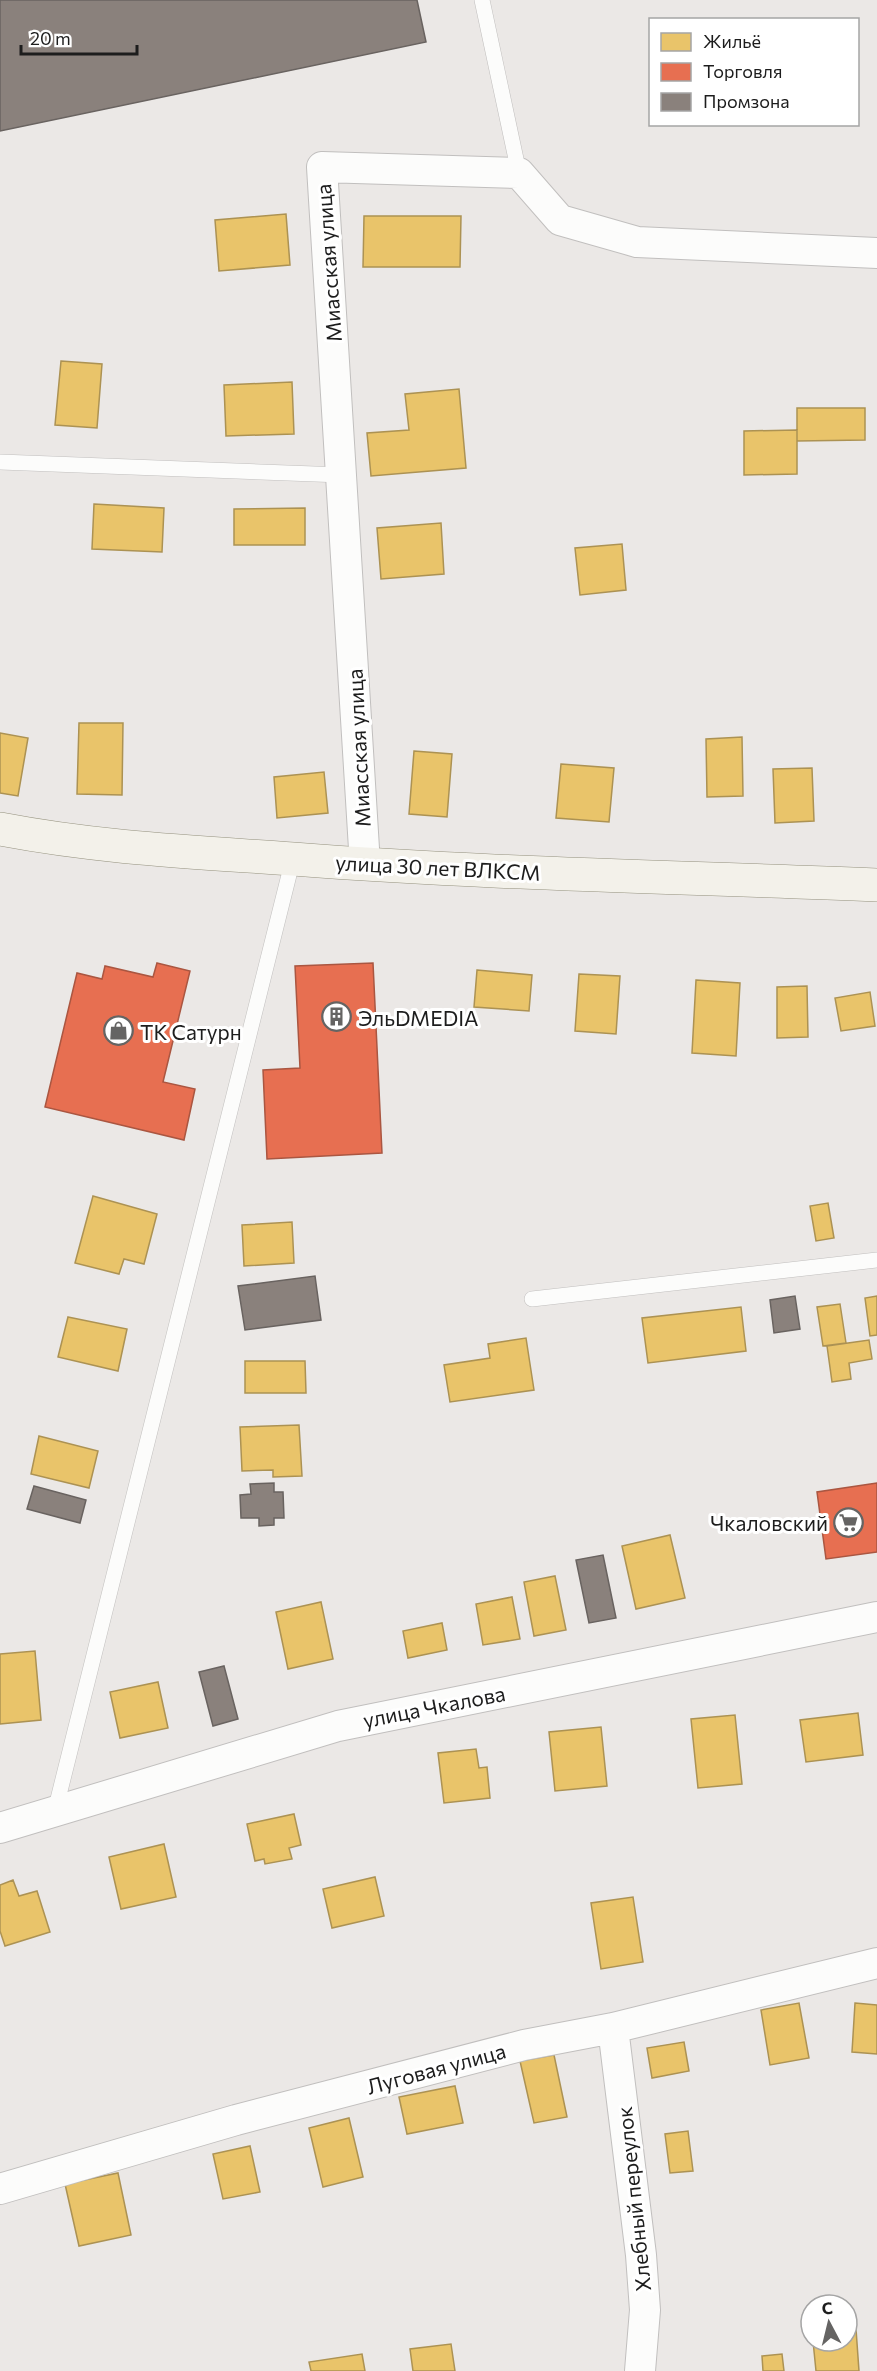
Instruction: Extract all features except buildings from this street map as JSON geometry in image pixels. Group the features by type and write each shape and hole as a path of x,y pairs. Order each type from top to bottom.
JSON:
{"main road":[{"name":"улица 30 лет ВЛКСМ","path":"0,829 122,848 365,865 877,885"}],"street":[{"name":"Миасская улица","path":"365,865 322,167 519,173"},
{"path":"519,173 560,220 637,242 877,253"},
{"name":"улица Чкалова","path":"0,1828 338,1726 877,1617"},
{"name":"Луговая улица","path":"0,2189 248,2117 524,2045 613,2028 877,1963"},
{"name":"Хлебный переулок","path":"613,2028 641,2255 645,2310 640,2371"}],"lane":[{"path":"482,0 519,173"},
{"path":"0,462 342,475"},
{"path":"55,1811 293,859"},
{"path":"532,1299 877,1260"}],"place":[{"name":"ЭльDMEDIA","path":"337,1017"},
{"name":"ТК Сатурн","path":"119,1031"},
{"name":"Чкаловский","path":"849,1522"}]}
